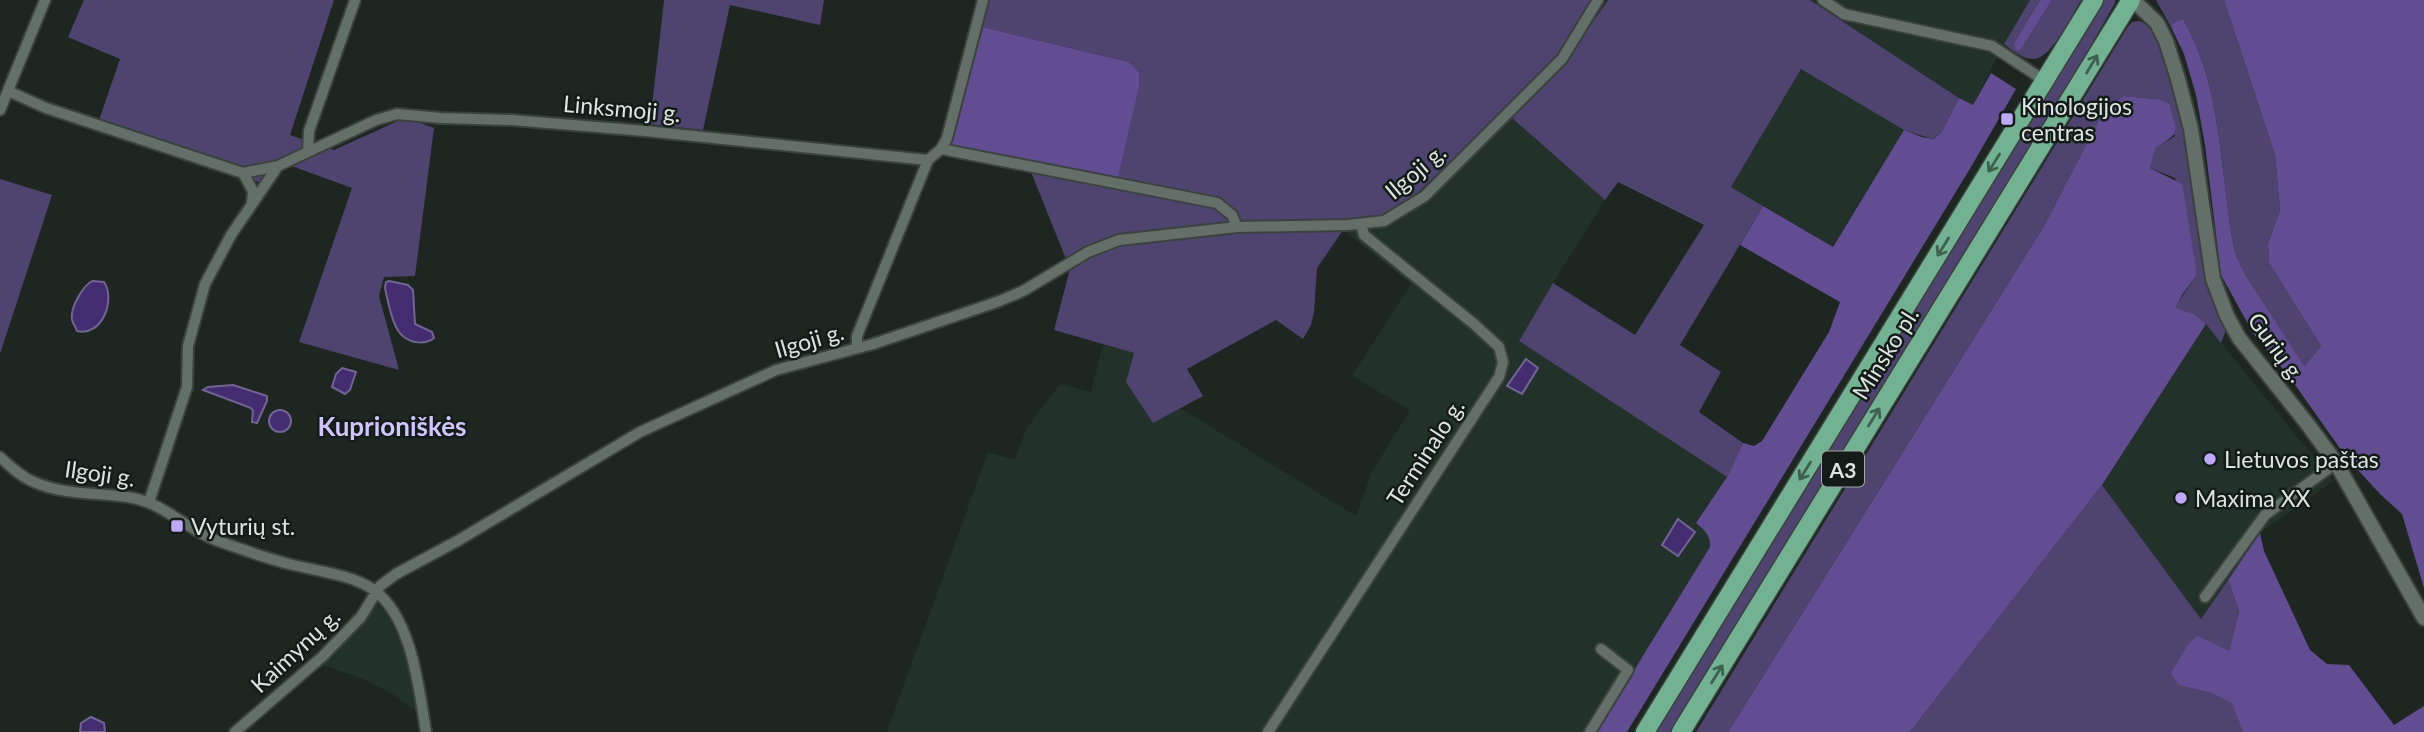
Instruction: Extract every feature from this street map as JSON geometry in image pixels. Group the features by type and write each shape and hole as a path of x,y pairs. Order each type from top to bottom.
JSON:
{"highway":[{"name":"Minsko pl.","path":"1645,732 2094,0"},
{"name":"Minsko pl.","path":"1681,732 2132,0"}],"street":[{"path":"0,110 45,0"},
{"path":"308,152 309,131 355,0"},
{"path":"857,347 857,336 919,178 928,160 941,149 947,138 983,0"},
{"name":"Ilgoji g.","path":"0,457 23,476 44,486 149,502 214,540 285,563 361,583 376,592 396,574 459,540 640,432 776,370 998,302 1023,291 1088,252 1119,240 1237,227 1384,221 1425,196 1562,59 1598,0"},
{"path":"1823,0 1844,14 1992,46 2045,81"},
{"name":"Gurių g.","path":"2132,0 2157,23 2166,41 2178,79 2191,128 2211,271 2222,307 2239,338 2336,463 2424,618"},
{"name":"Linksmoji g.","path":"8,91 46,108 243,173 278,166 376,120 397,114 631,130 928,160"},
{"path":"941,149 1217,203 1232,215 1237,227"},
{"path":"149,502 187,387 188,346 205,284 231,235 278,166"},
{"path":"243,173 253,191 252,205"},
{"name":"Terminalo g.","path":"1268,732 1499,377 1503,362 1499,347 1364,235 1362,223"},
{"path":"2205,597 2265,515 2336,463"},
{"path":"376,592 394,614 406,639 416,673 426,732"},
{"name":"Kaimynų g.","path":"235,732 322,657 361,617 376,592"},
{"path":"1590,732 1628,670 1601,649"}],"shaded area":[{"path":"84,0 334,0 290,135 334,150 400,120 412,120 434,128 415,276 384,277 379,296 399,370 299,342 352,188 278,161 261,183 170,144 99,120 120,59 68,37"},
{"path":"664,0 824,0 820,25 730,5 703,130 650,124"},
{"path":"989,0 1594,0 1542,75 1414,196 1394,210 1343,230 1317,268 1314,312 1311,325 1303,339 1276,320 1187,369 1203,396 1153,423 1126,382 1134,353 1054,330 1070,269 1027,162 1139,72 1129,62 983,27"},
{"path":"1608,0 1810,0 1959,98 1941,133 1932,139 1904,130 1801,69 1731,187 1763,206 1680,345 1721,372 1699,412 1743,443 1727,477 1519,341 1553,283 1635,335 1704,225 1618,182 1605,200 1512,118 1574,49"},
{"path":"1810,0 2030,0 1973,105"},
{"path":"2030,0 2040,0 2014,43 2020,51 2052,0 2081,0 2054,45 2040,57 2033,59 2021,56 2004,44"},
{"path":"2040,0 2052,0 2020,51 2015,49 2014,43"},
{"path":"2102,0 2115,0 2115,3 2076,77 1673,732 1653,732"},
{"path":"2156,0 2224,0 2275,155 2280,210 2268,244 2269,263 2321,346 2303,367 2246,276 2235,253 2218,133 2206,74 2183,19 2173,24 2172,29"},
{"path":"2224,0 2424,0 2424,588 2402,514 2346,457 2291,379 2253,333 2221,275 2196,95 2184,54 2172,29 2172,24 2183,19 2206,74 2213,103 2235,253 2246,276 2304,366 2321,346 2269,263 2268,244 2280,210 2275,155"},
{"path":"2139,21 2154,34 2167,60 2177,97 2205,280 2226,330 2221,343 2206,324 2174,308 2197,275 2175,178 2150,168 2156,148 2175,136 2157,99 2123,96 2104,110 2044,226 1728,732 1696,732 2127,28 2132,22"},
{"path":"983,27 1129,62 1139,72 1139,86 1117,181 950,145"},
{"path":"1801,68 1904,130 1832,247 1731,187"},
{"path":"1991,73 2016,89 1971,167 1627,732 1596,732 1710,547 1708,536 1696,523 1727,477 1743,443 1754,446 1762,441 1829,332 1840,302 1740,245 1763,206 1833,247 1904,130 1933,139 1941,133 1959,98 1973,105"},
{"path":"2123,96 2157,99 2169,104 2175,126 2174,134 2156,148 2150,168 2182,184 2197,275 2175,308 2193,314 2206,324 2102,485 1910,732 1728,732 2044,226 2104,110"},
{"path":"1512,118 1605,200 1519,341 1727,477 1696,523 1711,539 1710,547 1596,732 887,732 988,452 1015,460 1026,429 1060,384 1091,392 1103,345 1134,353 1153,423 1180,408 1356,516 1372,472 1410,410 1352,376 1411,284 1343,230 1396,221 1409,213"},
{"path":"0,179 52,195 0,354"},
{"path":"92,281 104,282 107,307 100,323 86,331 77,331 72,320 73,310 81,293"},
{"path":"386,282 408,285 413,290 415,324 432,332 434,338 416,342 406,339 399,332 392,317 385,288"},
{"path":"2206,324 2333,481 2260,533 2201,619 2102,485"},
{"path":"1526,359 1538,368 1522,394 1507,386"},
{"path":"342,368 356,372 350,390 345,394 332,387 336,374"},
{"path":"233,385 267,396 257,423 252,422 251,408 203,390 208,387"},
{"path":"280,410 288,413 291,421 288,429 280,432 272,429 269,421 272,413"},
{"path":"2102,485 2201,619 2228,580 2239,611 2229,651 2180,685 2211,693 2233,703 2243,732 1910,732"},
{"path":"1678,519 1695,532 1678,556 1662,545"},
{"path":"2260,533 2264,551 2310,650 2327,664 2349,665 2394,725 2424,706 2424,732 2243,732 2232,703 2211,693 2179,685 2171,673 2189,643 2198,636 2229,651 2239,611 2228,580"},
{"path":"376,602 388,616 408,659 417,712 391,693 363,679 323,665"},
{"path":"91,717 104,723 105,732 80,732 81,723"}],"place":[{"name":"Kinologijos centras","path":"2007,119"},
{"name":"Lietuvos paštas","path":"2210,459"},
{"name":"Maxima XX","path":"2181,498"},
{"name":"Vyturių st.","path":"177,526"}],"district":[{"name":"Kuprioniškės","path":"392,426"}]}
